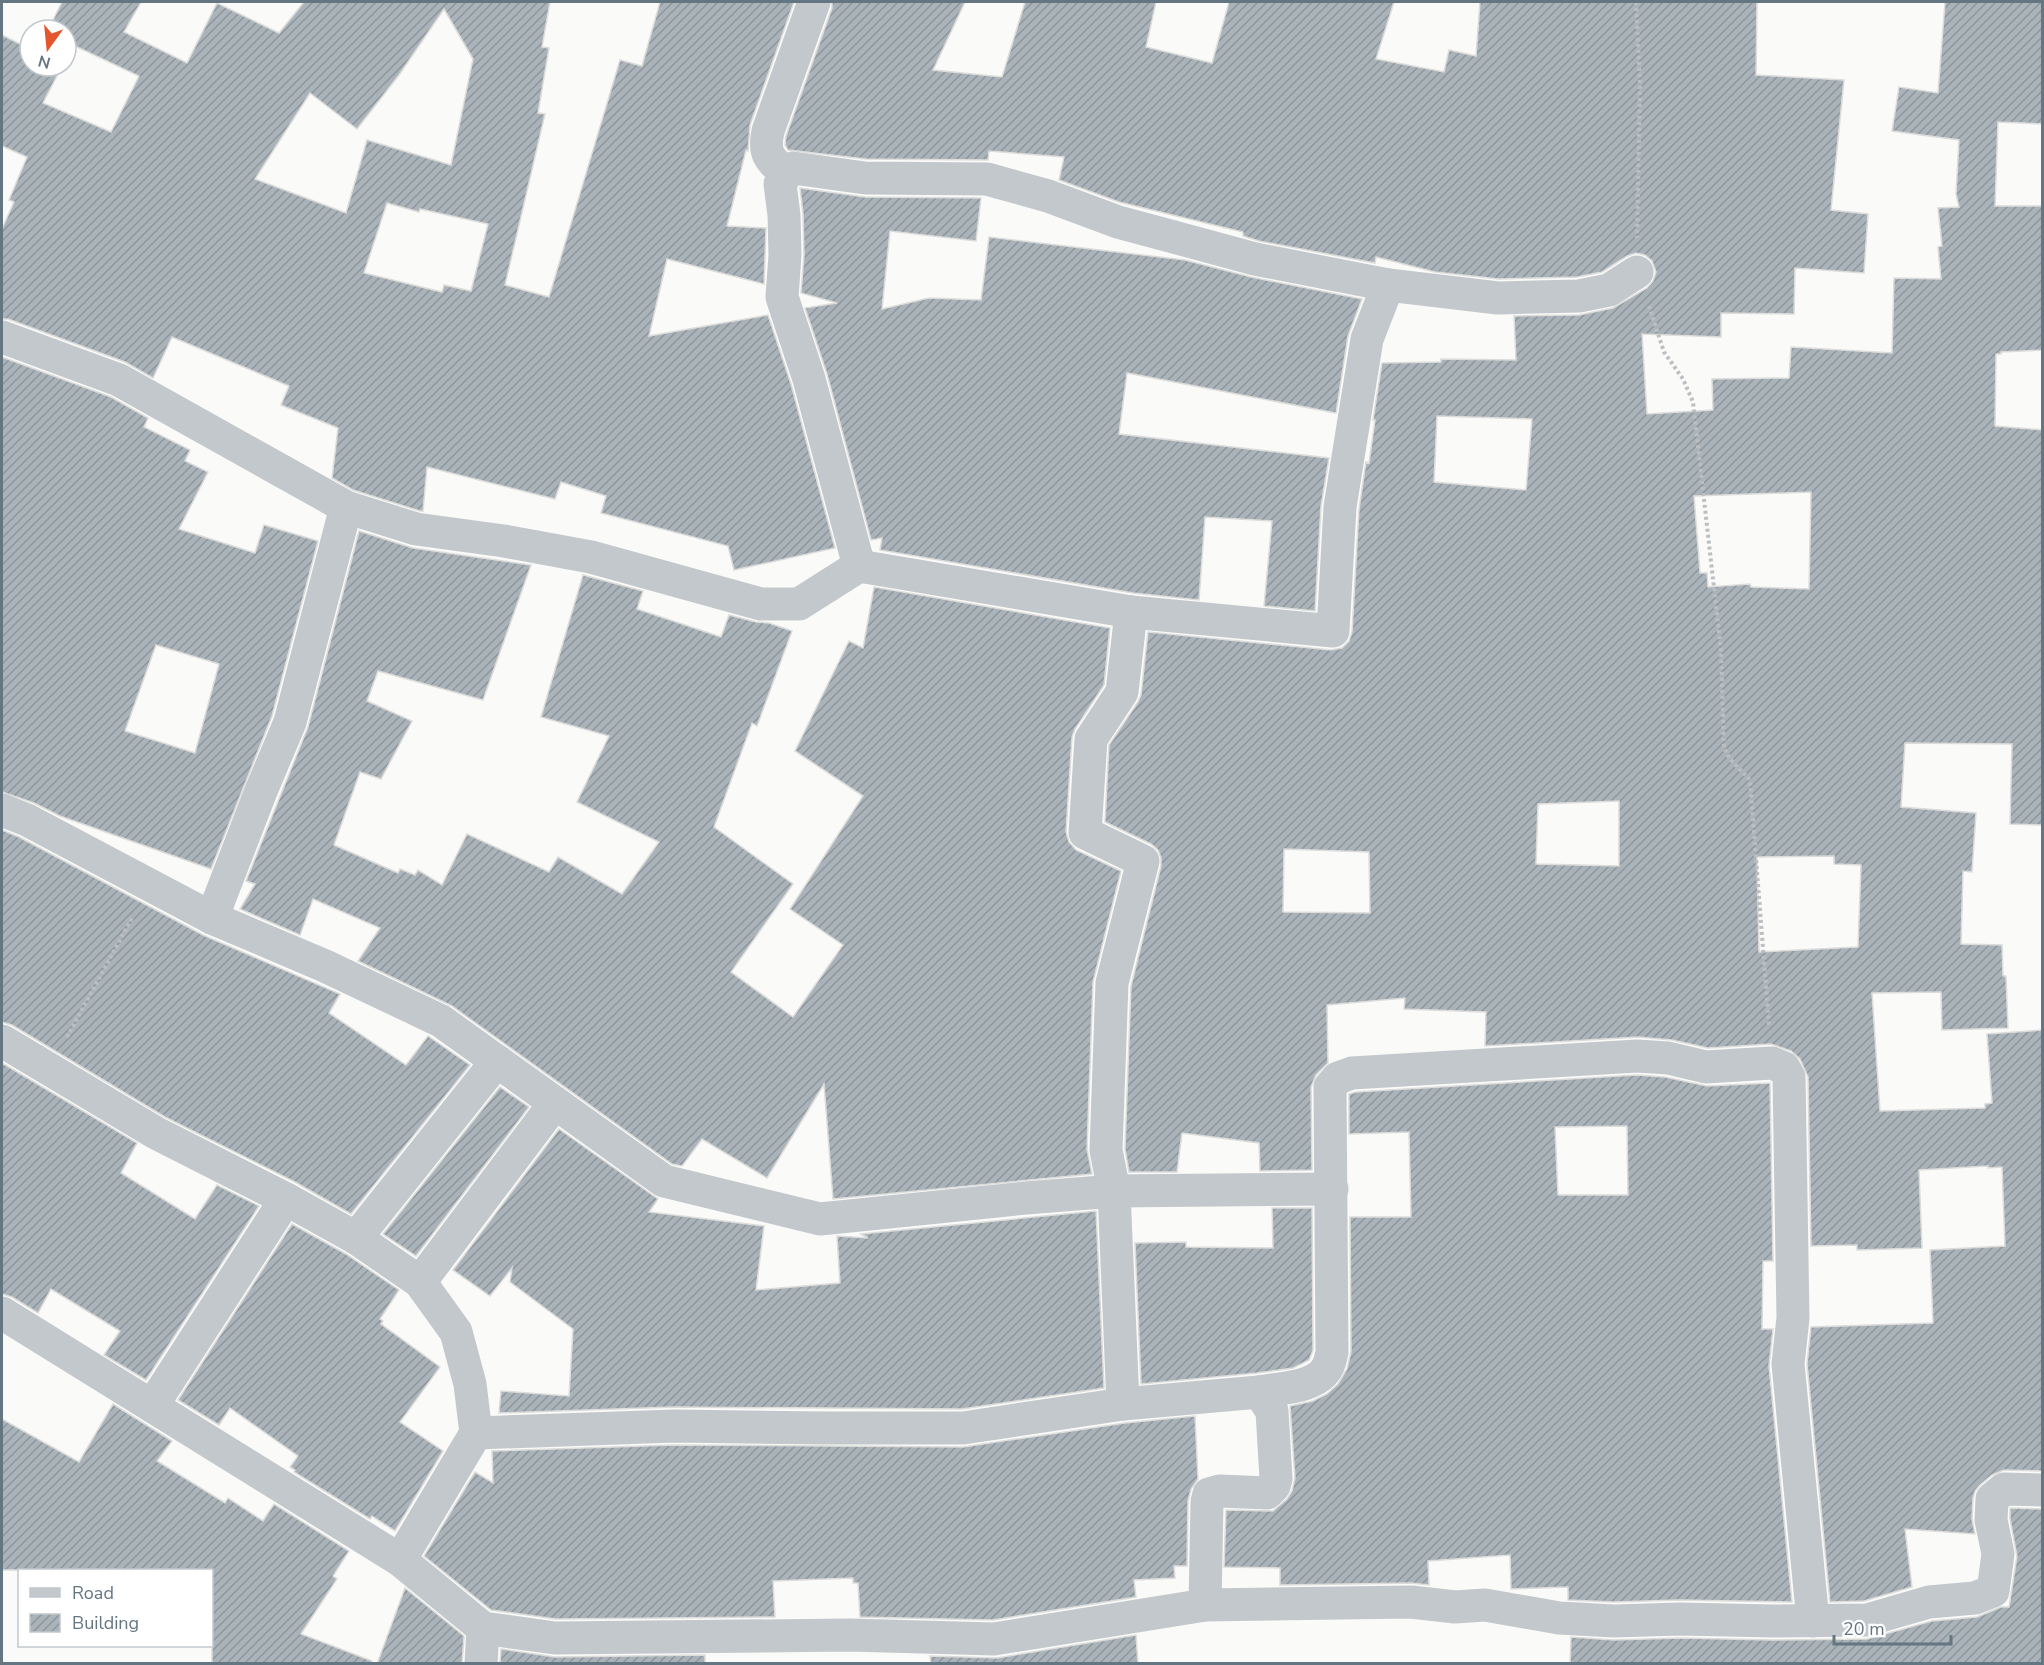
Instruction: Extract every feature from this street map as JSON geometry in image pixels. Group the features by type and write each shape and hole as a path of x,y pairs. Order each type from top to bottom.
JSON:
{"street":[{"path":"786,174 768,157 765,144 814,2"},
{"path":"859,566 809,379 782,297 785,255 784,215 780,184 793,168 865,178 987,179 1048,196 1118,222 1255,259 1388,285 1498,298 1579,296 1609,290 1637,272"},
{"path":"2,337 119,380 346,507 416,529 504,541 591,557 761,604 799,604 859,566 1131,612 1333,631 1340,507 1361,373 1367,339 1388,285"},
{"path":"212,918 261,790 290,722 346,507"},
{"path":"1123,1404 1113,1191 1106,1150 1112,983 1143,861 1085,833 1090,739 1122,692 1131,612"},
{"path":"2,810 27,820 212,918 325,966 441,1021 664,1181 820,1219 1113,1191 1332,1190"},
{"path":"2,1041 156,1133 356,1238 420,1282 456,1332 470,1384 476,1433 400,1560"},
{"path":"476,1433 674,1425 963,1428 1123,1404 1259,1392 1311,1382 1321,1376 1328,1367 1332,1352 1330,1087 1338,1078 1352,1073 1637,1056 1668,1058 1706,1067 1772,1064 1784,1068 1789,1077 1793,1318 1788,1364 1814,1621"},
{"path":"356,1238 497,1061"},
{"path":"420,1282 555,1103"},
{"path":"152,1406 286,1200"},
{"path":"2,1313 400,1560 483,1628 555,1638 850,1635 996,1651 1205,1605 1411,1602 1455,1607 1485,1605 1559,1618 1614,1621 1680,1618 1867,1620 1929,1602 1975,1598 1993,1591 1998,1554 1991,1520 1992,1499 2004,1489 2043,1490"},
{"path":"1205,1605 1209,1494 1220,1491 1267,1493 1274,1486 1276,1479 1272,1411 1259,1392"},
{"path":"481,1664 483,1628"}],"path":[{"path":"1636,2 1640,84 1637,272 1665,352 1683,379 1693,402 1721,650 1724,748 1730,759 1750,780 1753,796 1772,1064"},
{"path":"49,1070 150,885"}],"building":[{"path":"62,2 141,2 124,32 187,63 217,3 279,33 304,2 550,2 542,47 549,48 538,113 545,114 505,285 549,297 620,60 642,66 660,2 794,2 750,125 748,151 746,150 727,226 766,228 764,284 667,259 649,336 768,315 791,384 835,548 734,570 728,546 601,513 606,496 561,482 555,499 427,467 423,511 420,511 353,490 332,478 338,428 281,405 289,386 172,337 153,378 125,362 8,319 2,319 2,229 14,202 9,200 27,157 2,146 2,35 18,43 18,78 56,78 43,103 111,132 139,76 78,47 78,18 54,18","holes":["444,9 473,59 451,165 367,140 346,213 255,179 310,93 357,129 399,75","387,203 419,212 420,209 488,224 471,291 444,285 442,292 364,273"]},
{"path":"832,2 965,2 933,70 1002,77 1025,2 1156,2 1146,47 1212,63 1229,2 1394,2 1376,59 1444,72 1449,50 1476,56 1480,2 1757,2 1756,75 1844,80 1831,210 1868,214 1864,273 1795,268 1794,314 1721,313 1721,337 1642,334 1647,414 1713,410 1712,379 1789,378 1791,347 1892,353 1894,278 1941,279 1938,247 1942,246 1938,208 1959,207 1956,194 1959,140 1892,131 1899,87 1938,93 1945,2 2043,2 2043,124 1998,122 1995,206 2043,206 2043,350 1996,354 1995,426 2043,430 2043,825 2010,824 2012,744 1905,743 1901,807 1976,813 1972,872 1963,871 1961,944 2002,945 2008,1028 1942,1030 1941,992 1872,993 1880,1111 1985,1108 1985,1104 1992,1103 1987,1034 2043,1030 2043,1471 2004,1470 1992,1475 1980,1485 1973,1498 1972,1519 1975,1534 1905,1529 1912,1587 1864,1601 1830,1602 1807,1364 1811,1327 1933,1323 1930,1250 2005,1246 2002,1167 1919,1170 1922,1248 1857,1250 1857,1245 1811,1246 1808,1077 1800,1059 1791,1051 1771,1044 1708,1048 1672,1040 1638,1037 1485,1046 1486,1012 1404,1009 1405,998 1327,1005 1328,1063 1316,1075 1311,1087 1312,1170 1260,1171 1259,1143 1182,1133 1177,1172 1129,1172 1125,1149 1131,986 1161,866 1161,858 1158,850 1151,844 1105,822 1109,745 1141,695 1148,632 1331,650 1342,648 1349,641 1352,632 1359,509 1366,462 1369,463 1382,363 1441,362 1441,359 1516,360 1514,316 1579,315 1613,308 1647,288 1653,281 1656,272 1652,261 1645,255 1636,253 1602,272 1577,277 1499,279 1435,272 1376,257 1375,263 1259,241 1243,236 1243,232 1119,202 1059,180 1064,157 989,151 988,160 866,159 788,150 785,145 786,136 832,8","holes":["1437,416 1532,419 1526,490 1434,482","1811,492 1809,589 1751,587 1750,584 1708,587 1707,573 1700,573 1694,496","1619,801 1619,866 1536,864 1538,804","1284,849 1369,852 1370,913 1283,912","1834,856 1834,864 1861,865 1858,947 1759,952 1757,857"]},
{"path":"800,188 865,197 981,198 976,241 890,231 882,309 929,298 981,300 989,237 1185,260 1251,277 1362,299 1348,336 1336,413 1127,373 1119,434 1329,458 1321,506 1315,611 1264,606 1272,521 1205,517 1199,600 1133,593 880,550 882,538 871,540 827,374 805,308 837,303 801,293 804,255"},
{"path":"2,357 111,397 148,418 144,427 190,450 185,461 208,472 179,529 255,553 264,525 318,541 272,716 211,869 60,816 34,803 2,792","holes":["156,645 219,664 195,753 125,731"]},
{"path":"359,531 413,548 531,565 483,700 378,671 367,701 412,721 381,779 360,772 334,845 398,873 400,869 415,875 418,870 442,885 467,834 549,872 558,857 622,894 659,842 577,802 609,736 541,717 583,575 643,591 637,609 721,637 729,615 769,623 792,631 757,726 752,723 714,827 793,884 731,972 793,1017 843,945 790,909 863,796 795,751 849,641 863,648 874,587 1110,628 1104,685 1072,737 1066,832 1069,842 1076,850 1121,871 1093,982 1087,1149 1092,1174 833,1199 824,1084 767,1178 702,1139 682,1166 672,1164 452,1006 358,961 380,928 313,899 300,935 240,909 255,884 246,881 308,727"},
{"path":"2,830 203,935 340,994 329,1013 406,1065 428,1036 470,1065 351,1214 295,1182 165,1117 12,1025 2,1022"},
{"path":"2,1063 137,1143 121,1173 195,1219 217,1185 259,1206 146,1380 104,1355 120,1331 51,1289 38,1313 12,1297 2,1294"},
{"path":"1637,1075 1665,1077 1707,1086 1770,1083 1773,1261 1763,1261 1762,1329 1773,1329 1769,1366 1792,1602 1568,1600 1568,1587 1511,1589 1510,1555 1428,1561 1429,1585 1411,1583 1280,1585 1280,1568 1224,1567 1226,1510 1273,1511 1287,1499 1292,1491 1295,1478 1290,1406 1313,1401 1327,1394 1338,1384 1347,1369 1351,1352 1350,1217 1411,1217 1409,1132 1349,1134 1349,1094","holes":["1627,1126 1628,1195 1558,1195 1555,1127"]},
{"path":"500,1087 529,1107 416,1256 383,1234"},
{"path":"559,1129 658,1199 649,1212 764,1226 756,1290 840,1283 837,1236 868,1238 861,1234 1096,1211 1104,1388 962,1409 673,1407 499,1413 501,1391 569,1396 573,1329 510,1282 512,1268 490,1296 453,1270"},
{"path":"1272,1208 1312,1208 1313,1350 1309,1360 1293,1368 1141,1384 1135,1243 1186,1242 1186,1247 1273,1248"},
{"path":"292,1224 346,1254 399,1290 380,1319 383,1321 381,1324 440,1367 400,1422 443,1451 395,1531 372,1516 370,1519 294,1472 295,1470 290,1467 298,1456 230,1408 219,1425 178,1400"},
{"path":"113,1404 172,1441 157,1461 225,1503 228,1498 263,1521 274,1504 349,1551 333,1576 337,1579 301,1634 372,1661 371,1664 212,1664 213,1569 2,1570 2,1419 79,1462"},
{"path":"1195,1416 1198,1479 1191,1489 1188,1501 1187,1566 1174,1566 1175,1578 1134,1580 1136,1597 993,1620 860,1617 858,1583 853,1583 853,1578 773,1581 775,1617 556,1619 491,1610 424,1556 475,1472 493,1483 492,1451 674,1445 963,1447 1125,1423"},
{"path":"2010,1508 2043,1509 2043,1664 1570,1664 1571,1637 1614,1640 1867,1639 1932,1621 1977,1617 2001,1607 2009,1607 2017,1556"},
{"path":"405,1588 464,1636 462,1664 377,1664"},
{"path":"1136,1635 1138,1664 931,1664 930,1656 997,1658"},
{"path":"501,1649 555,1657 705,1655 705,1664 500,1664"}]}
